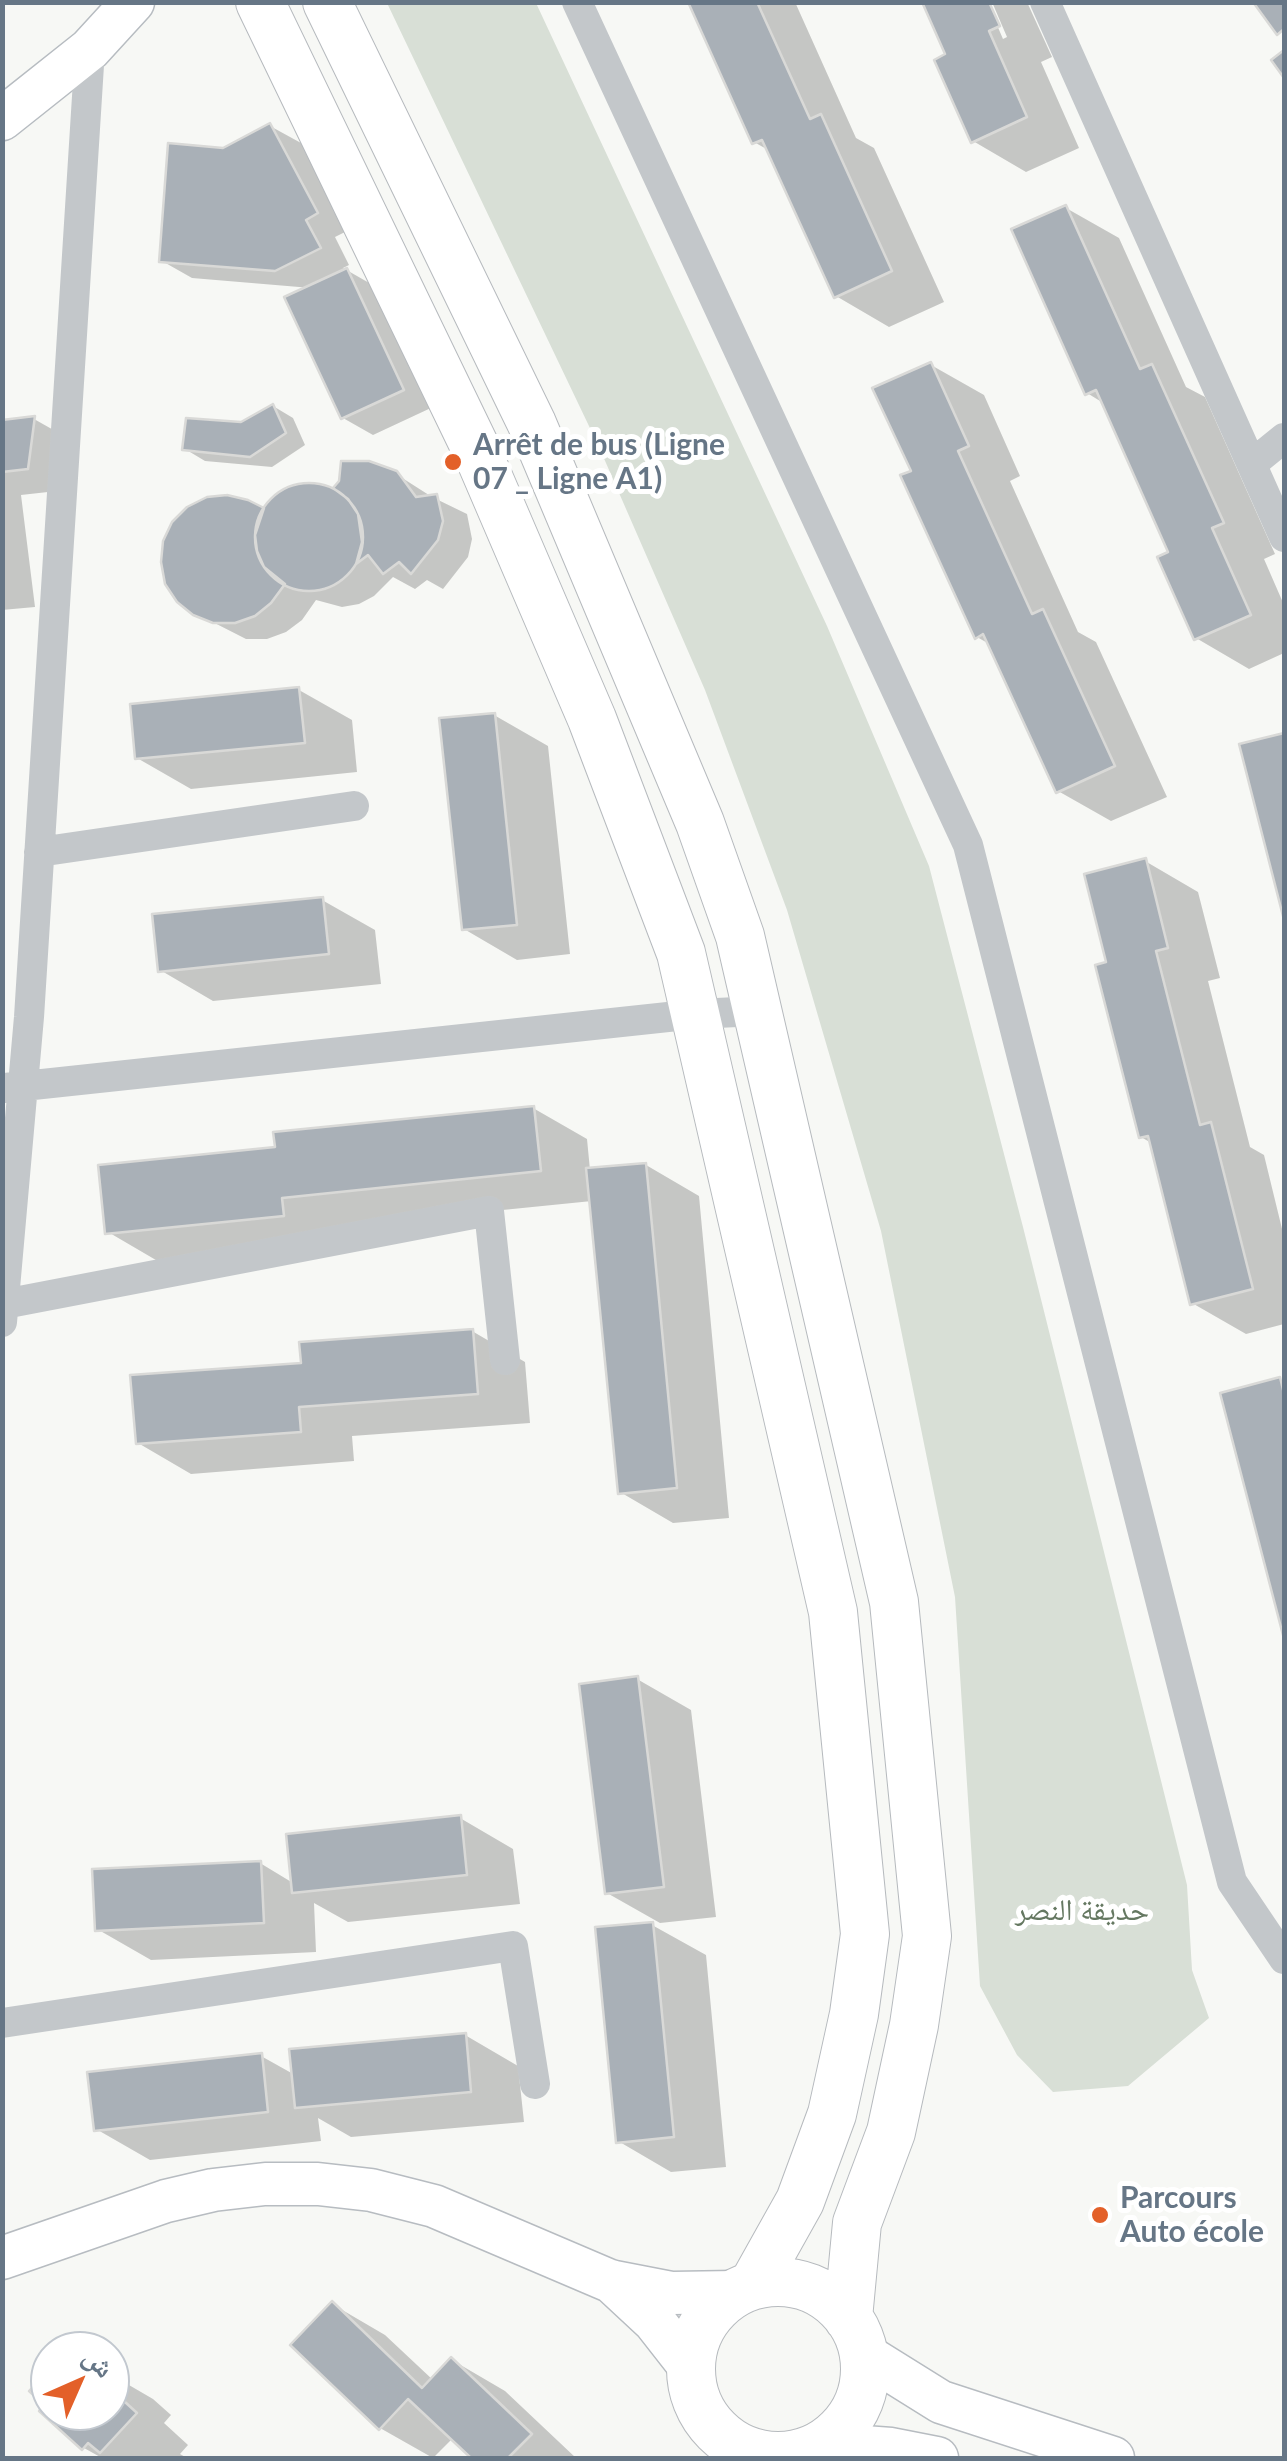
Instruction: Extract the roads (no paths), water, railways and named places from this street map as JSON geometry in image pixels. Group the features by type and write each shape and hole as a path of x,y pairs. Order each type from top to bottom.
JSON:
{"main road":[{"path":"260,2 476,449 642,845 681,953 833,1612 866,1934 854,2014 832,2114 800,2201 744,2288"},
{"path":"327,2 532,424 700,824 740,936 894,1602 927,1936 914,2025 891,2132 858,2223 856,2336 864,2381 857,2406 843,2428 798,2453 760,2454 735,2445 714,2428 698,2406 690,2374"},
{"path":"688,2458 690,2374 702,2324 716,2306 744,2288 774,2281 816,2290 856,2336"}],"street":[{"path":"2,119 90,49 133,2"},
{"path":"578,2 968,846 1232,1882 1284,1959"},
{"path":"1045,2 1284,537"},
{"path":"90,49 39,852 13,1087 3,1313 488,1211 504,1360"},
{"path":"1253,463 1284,438"},
{"path":"39,852 354,806"},
{"path":"13,1087 696,1014 758,1011"},
{"path":"2,2023 513,1946 535,2084"},
{"path":"2,2258 166,2201 265,2184 318,2184 371,2190 434,2206 610,2281 672,2293 744,2288"},
{"path":"610,2281 654,2321 690,2374"},
{"path":"856,2336 941,2402 1112,2458"},
{"path":"798,2453 891,2449 937,2458"}],"place":[{"name":"Arrêt de bus (Ligne 07 _ Ligne A1)","path":"453,462"},
{"name":"Parcours Auto école","path":"1100,2215"}],"park label":[{"name":"حديقة النصر","path":"1082,1910"}]}
